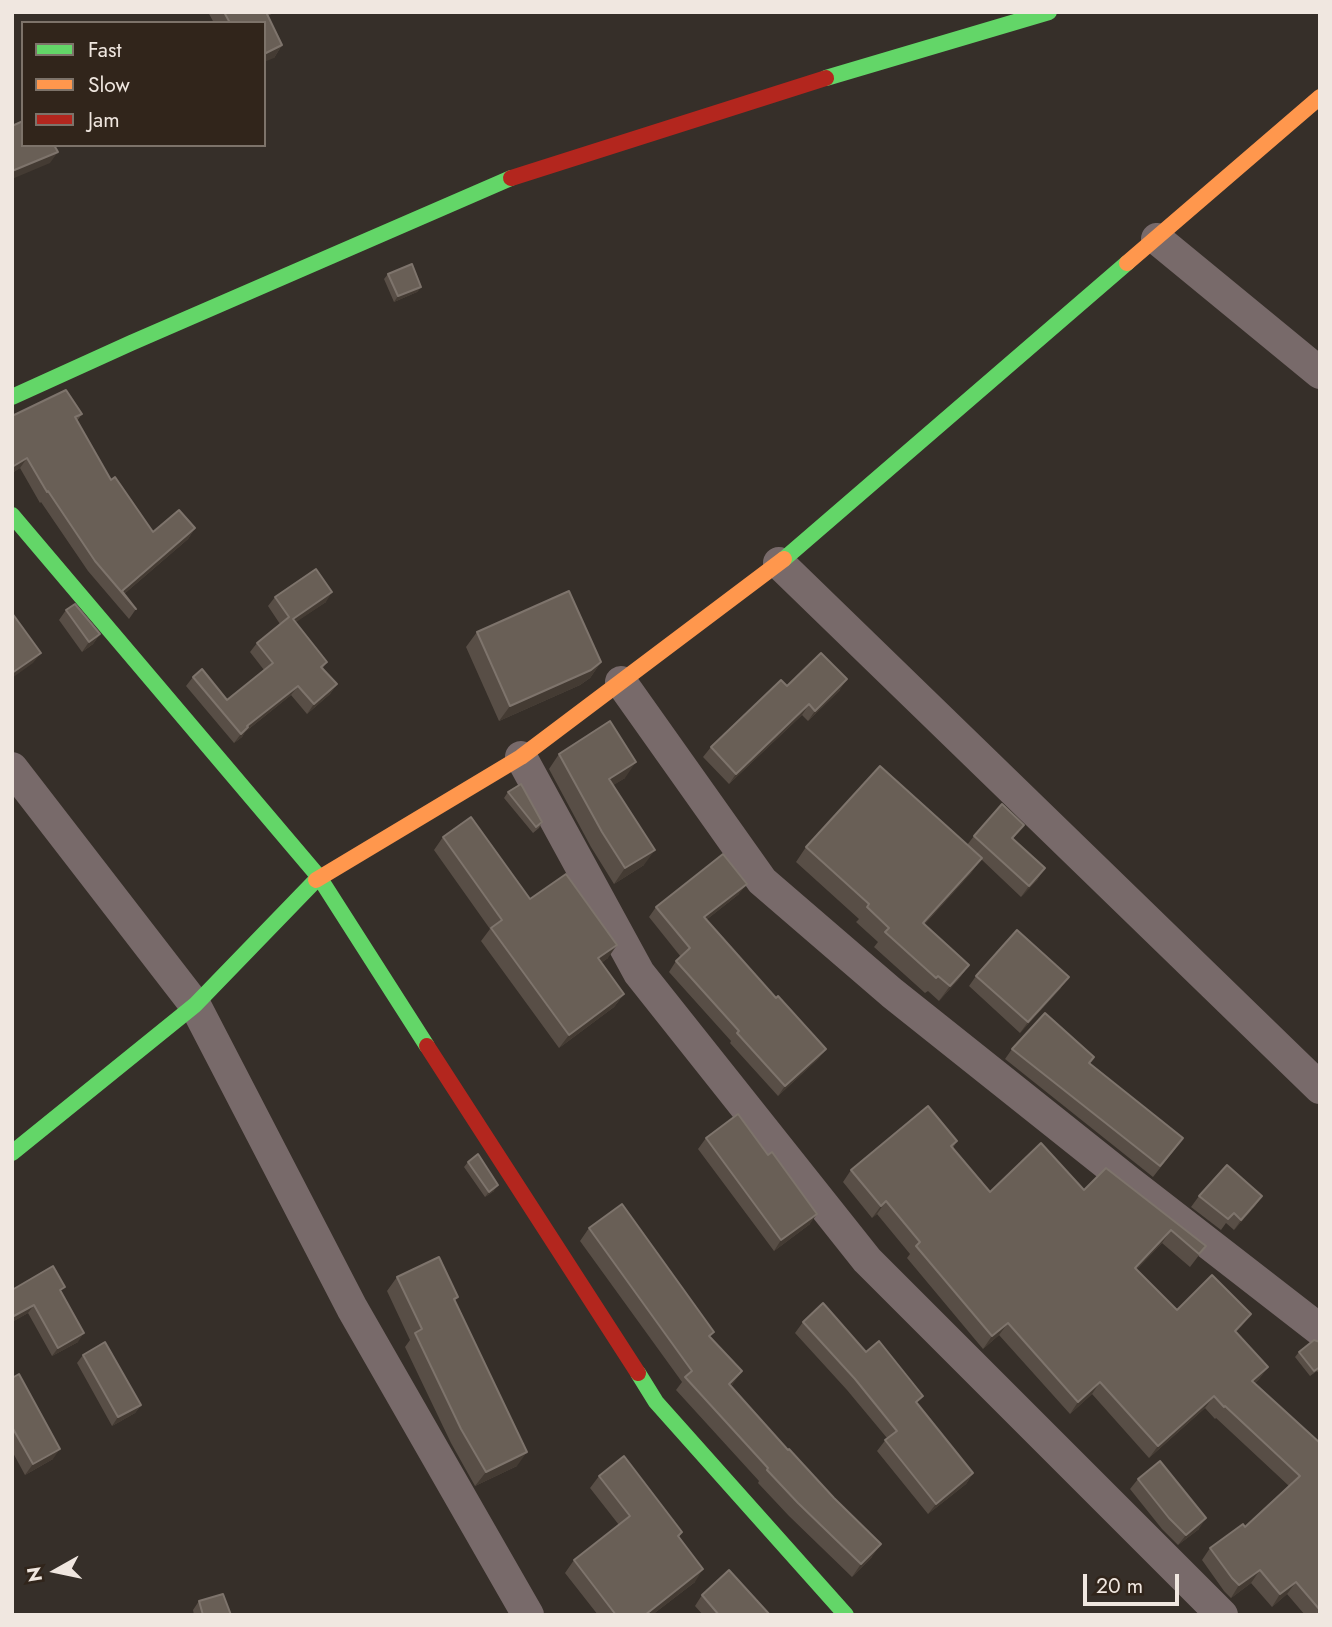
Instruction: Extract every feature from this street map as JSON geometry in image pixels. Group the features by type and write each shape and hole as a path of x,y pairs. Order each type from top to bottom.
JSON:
{"main road":[{"path":"12,397 516,176 775,93 1049,12"},
{"path":"12,1153 195,1005 319,877 521,757 779,563 1320,97"},
{"path":"12,515 319,877 656,1402 846,1615"}],"street":[{"path":"1157,239 1320,373"},
{"path":"779,563 1320,1088"},
{"path":"621,682 762,881 892,993 1320,1330"},
{"path":"521,757 639,973 867,1260 1222,1615"},
{"path":"12,768 195,1005 352,1308 528,1615"}],"building":[{"path":"224,12 266,12 282,45 266,53 266,21 229,21"},
{"path":"21,122 21,147 55,147 58,152 12,171 12,126"},
{"path":"412,264 421,287 398,296 388,274"},
{"path":"66,390 82,414 75,417 111,480 115,477 153,532 179,510 195,528 122,591 136,609 95,561 27,458 12,467 12,416"},
{"path":"316,569 332,592 293,619 327,662 321,667 337,684 314,704 298,686 247,726 241,734 193,677 202,669 227,700 273,663 257,643 289,617 275,597"},
{"path":"569,591 601,662 591,670 510,706 477,632"},
{"path":"75,604 100,634 89,642 66,610"},
{"path":"12,613 41,653 12,673"},
{"path":"821,653 847,679 815,711 809,704 736,774 711,747 781,680 787,686"},
{"path":"610,721 636,762 609,779 655,850 625,868 559,754"},
{"path":"880,766 982,858 923,923 969,965 950,986 938,976 936,978 885,932 889,928 867,907 869,904 806,847"},
{"path":"521,784 542,822 536,827 508,792"},
{"path":"1002,804 1024,825 1012,838 1045,868 1029,886 974,836"},
{"path":"471,817 530,899 566,874 617,945 598,958 624,994 569,1035 491,928 502,920 443,837"},
{"path":"723,854 747,884 704,917 776,998 778,996 826,1049 785,1086 676,961 690,948 656,907"},
{"path":"1017,930 1069,977 1028,1022 976,976"},
{"path":"1045,1013 1094,1057 1089,1063 1183,1138 1160,1166 1012,1049"},
{"path":"928,1106 957,1141 951,1146 990,1192 1041,1143 1084,1190 1106,1168 1206,1246 1199,1254 1171,1230 1135,1268 1177,1310 1212,1275 1251,1314 1235,1331 1268,1367 1252,1381 1320,1443 1320,1610 1296,1582 1280,1594 1260,1570 1239,1585 1210,1548 1243,1524 1245,1527 1300,1476 1214,1396 1158,1446 1100,1382 1078,1402 1008,1323 992,1336 916,1246 920,1242 886,1201 881,1206 851,1170"},
{"path":"738,1114 768,1155 772,1152 817,1214 781,1240 706,1138"},
{"path":"478,1154 498,1185 489,1192 468,1162"},
{"path":"1227,1165 1262,1196 1241,1220 1234,1213 1228,1219 1199,1196"},
{"path":"622,1204 714,1332 709,1336 742,1371 729,1384 788,1450 881,1544 861,1564 798,1503 685,1377 692,1371 589,1228"},
{"path":"439,1257 458,1297 454,1299 527,1452 486,1472 461,1429 415,1333 422,1329 397,1277"},
{"path":"53,1266 65,1287 60,1290 84,1333 58,1348 34,1305 12,1317 12,1290"},
{"path":"823,1303 866,1352 879,1341 923,1396 916,1402 973,1473 936,1504 885,1440 897,1431 855,1379 803,1322"},
{"path":"1314,1340 1320,1342 1320,1367 1314,1371 1299,1352"},
{"path":"105,1342 141,1405 118,1417 83,1355"},
{"path":"19,1374 60,1449 33,1464 12,1427 12,1378"},
{"path":"624,1456 682,1532 678,1536 703,1569 645,1615 616,1615 574,1560 630,1516 599,1476"},
{"path":"1160,1461 1206,1518 1186,1535 1138,1479"},
{"path":"729,1570 770,1615 719,1615 702,1595"},
{"path":"223,1594 231,1615 203,1615 199,1601"}],"traffic: fast":[{"path":"826,78 1049,12"},
{"path":"12,397 511,178"},
{"path":"784,559 1127,263"},
{"path":"12,515 319,877 427,1046"},
{"path":"12,1153 195,1005 316,880"},
{"path":"638,1373 656,1402 846,1615"}],"traffic: slow":[{"path":"1127,263 1320,97"},
{"path":"316,880 521,757 784,559"}],"traffic: jam":[{"path":"511,178 826,78"},
{"path":"427,1046 638,1373"}]}
